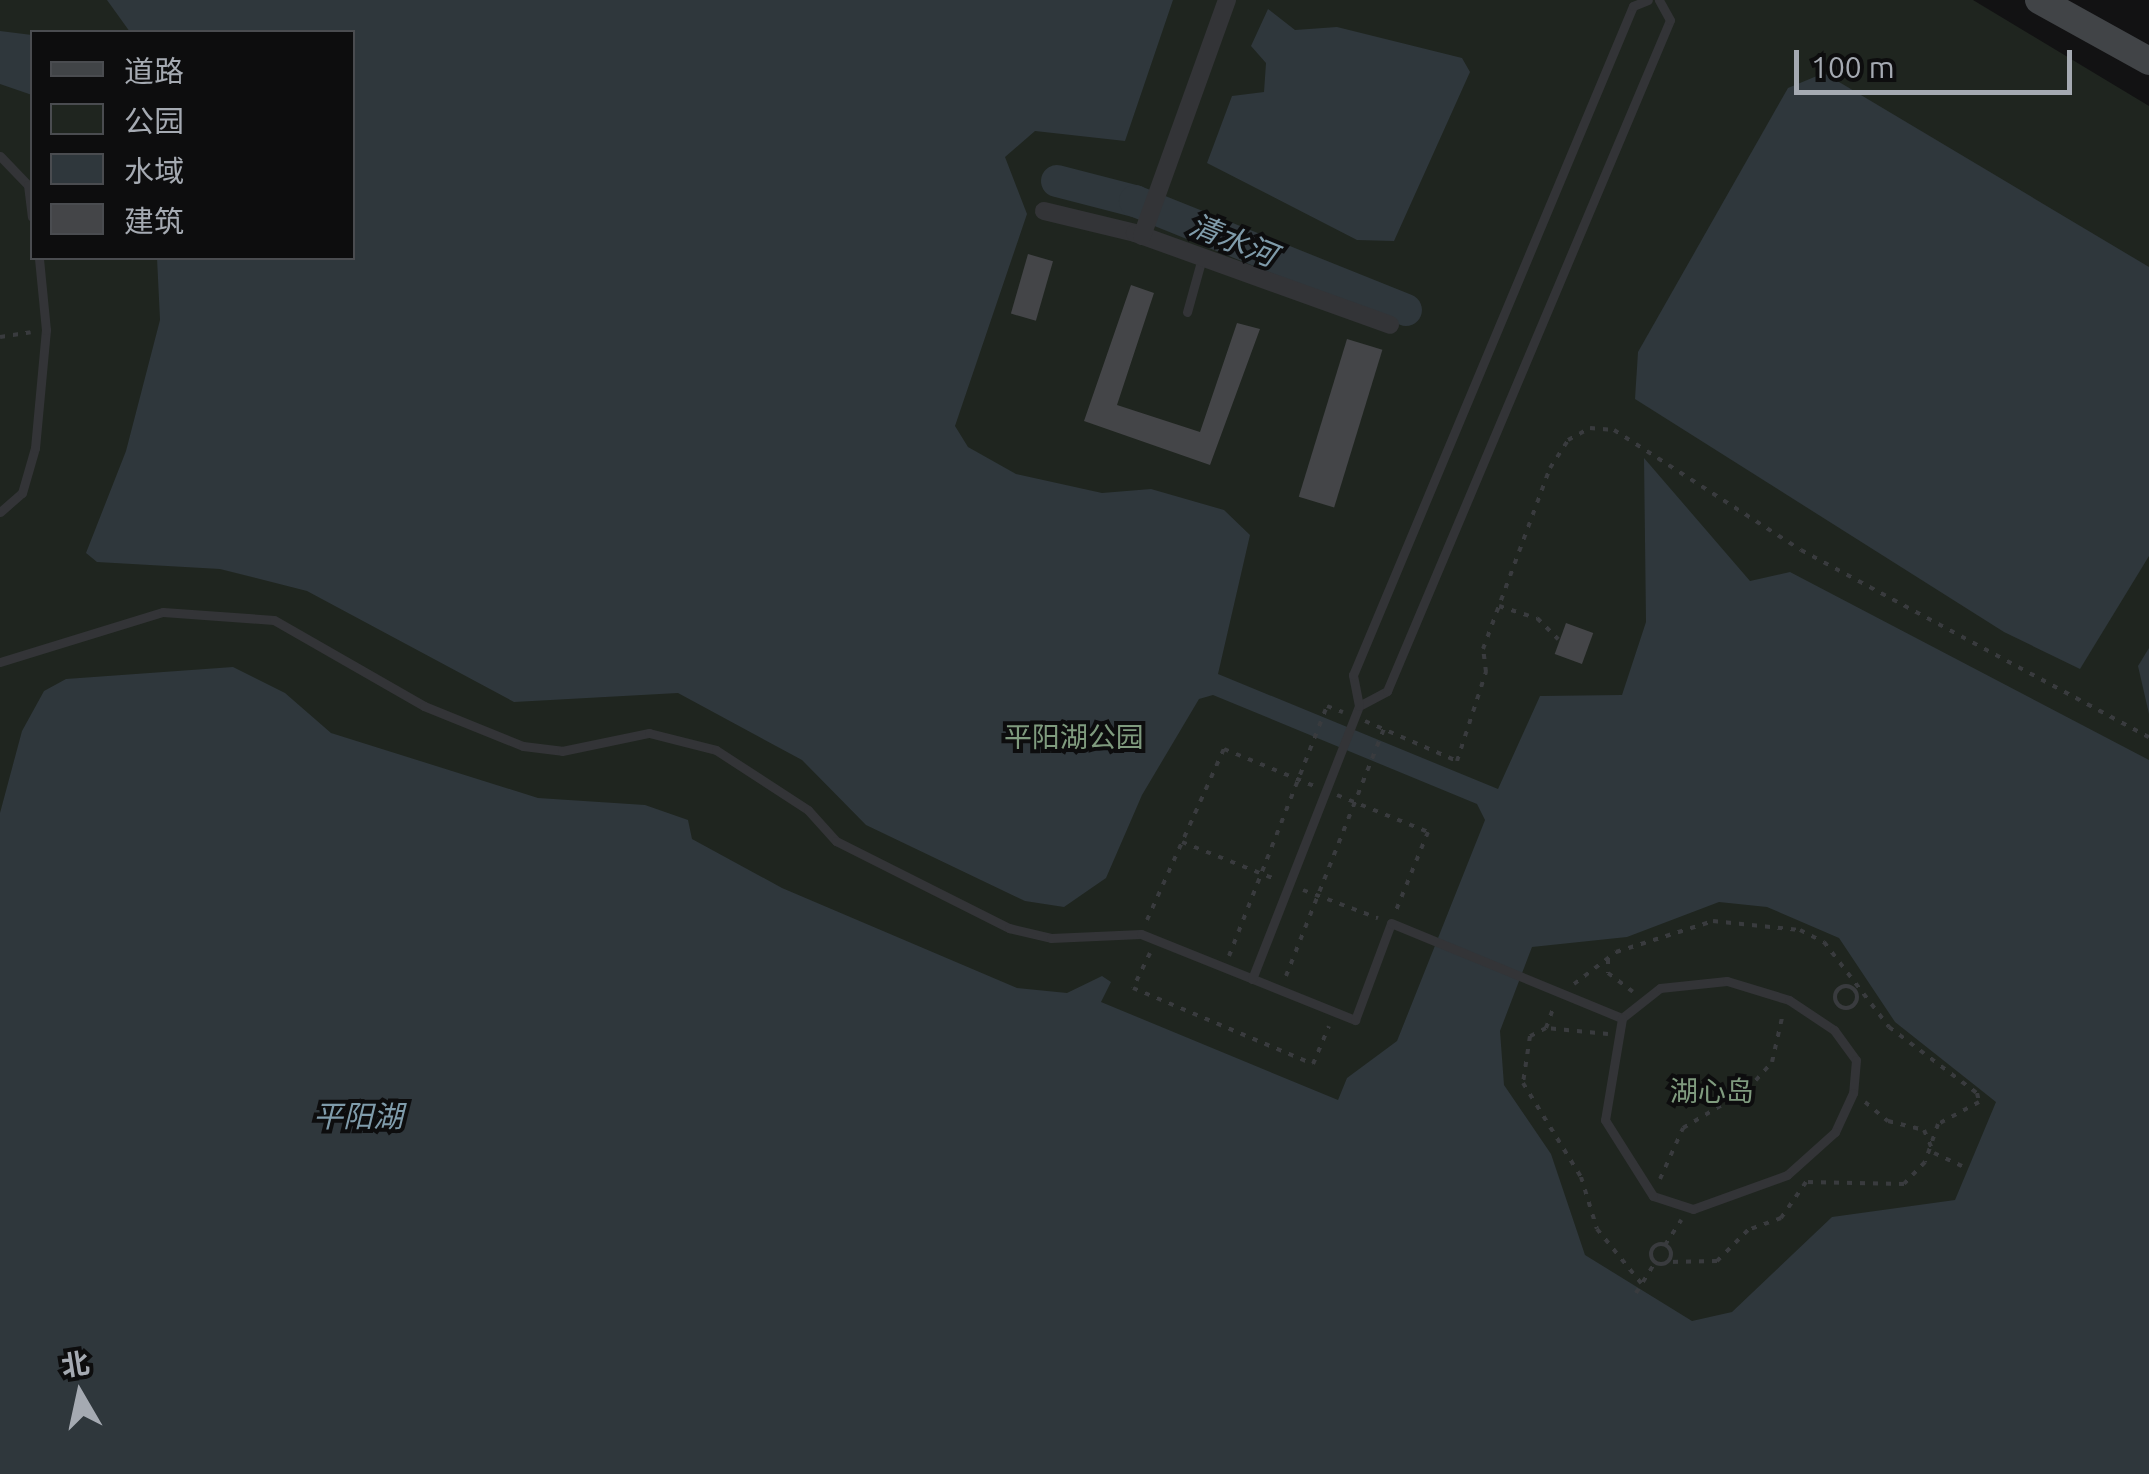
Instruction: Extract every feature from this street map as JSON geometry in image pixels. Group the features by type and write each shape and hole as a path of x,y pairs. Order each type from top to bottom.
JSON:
{"main road":[{"path":"2038,0 2149,61"}],"street":[{"path":"1142,236 1160,195 1227,0"},
{"path":"1044,211 1142,236 1390,325"}],"lane":[{"path":"1252,978 1357,712 1353,675 1633,6 1648,0"},
{"path":"1357,712 1387,691 1670,20 1659,0"},
{"path":"0,156 28,185 30,201"},
{"path":"1187,312 1202,258"},
{"path":"0,512 22,493 35,448 46,330 38,260"},
{"path":"0,662 163,612 274,620 424,706 523,746 562,751 649,733 716,750 808,810 836,841 1009,928 1051,938 1141,934 1354,1020 1391,923 1622,1018"},
{"path":"1696,978 1789,1000 1834,1030 1856,1060 1853,1093 1835,1132 1787,1175 1689,1208 1653,1196 1605,1120 1622,1018 1646,999 1696,978"}],"path":[{"path":"0,337 46,330"},
{"path":"1225,968 1328,706 1357,712 1384,729 1457,761 1498,606 1568,440 1590,428 1614,430 1817,560 2149,737"},
{"path":"1498,606 1537,618 1558,639"},
{"path":"1280,990 1384,729"},
{"path":"1141,934 1224,749 1428,832 1391,923"},
{"path":"1546,1028 1564,995 1608,959 1713,922 1758,920 1824,942 1889,1028 1977,1092 1979,1102 1938,1124 1928,1143 1925,1162 1904,1184 1806,1182 1781,1218 1748,1230 1717,1262 1655,1262"},
{"path":"1156,940 1133,988 1313,1064 1334,1012"},
{"path":"1608,959 1608,973 1646,999"},
{"path":"1854,986 1855,1004 1839,1005 1836,992 1854,986"},
{"path":"1653,1196 1683,1128 1747,1090 1772,1062 1789,1000"},
{"path":"1617,1036 1546,1028 1530,1036 1523,1083 1581,1177 1597,1229 1642,1284"},
{"path":"1853,1093 1888,1122 1924,1130 1928,1143 1962,1166"},
{"path":"1806,1158 1826,1182"},
{"path":"1636,1293 1655,1262 1652,1251 1665,1245 1689,1208"},
{"path":"1665,1245 1667,1262"}],"green space":[{"name":"平阳湖","path":"0,0 1973,0 2149,106 2149,1474 0,1474"}],"water":[{"name":"平阳湖","path":"107,0 1173,0 1125,141 1035,131 1005,157 1027,214 955,426 968,447 1016,474 1102,493 1151,489 1224,510 1250,535 1218,674 1498,789 1540,696 1622,695 1646,622 1644,458 1750,581 1790,572 2149,760 2149,1474 0,1474 0,813 22,731 44,691 66,679 233,667 285,693 331,733 538,798 645,805 688,820 692,839 782,888 1017,988 1067,993 1102,976 1111,982 1101,1002 1338,1100 1347,1078 1397,1041 1485,820 1477,804 1213,695 1199,699 1142,795 1106,878 1064,907 1025,901 866,825 802,760 678,693 514,702 307,591 220,569 97,562 86,553 126,451 160,320 157,260 355,260 355,30 129,30","holes":["1719,902 1767,907 1839,938 1895,1022 1996,1102 1955,1200 1832,1217 1732,1312 1692,1321 1585,1255 1551,1154 1504,1085 1500,1031 1532,947 1627,937"]},
{"path":"1268,9 1295,30 1337,27 1462,58 1470,72 1394,241 1357,240 1207,163 1232,96 1264,92 1266,63 1251,46"},
{"path":"0,31 30,35 30,94 0,84"},
{"path":"1824,73 2149,267 2149,556 2080,669 2004,632 1635,399 1638,352 1788,88"},
{"path":"2149,648 2149,714 2138,666"}],"building":[{"path":"1028,254 1053,261 1036,321 1011,314"},
{"path":"1131,285 1154,293 1117,405 1200,432 1237,323 1260,329 1210,465 1084,421"},
{"path":"1347,339 1382,350 1334,508 1299,497"},
{"path":"1566,623 1593,633 1582,664 1555,654"}],"waterway":[{"name":"清水河","path":"1057,181 1135,201 1406,310"}],"park label":[{"name":"平阳湖公园","path":"1074,737"},
{"name":"湖心岛","path":"1712,1091"}]}
